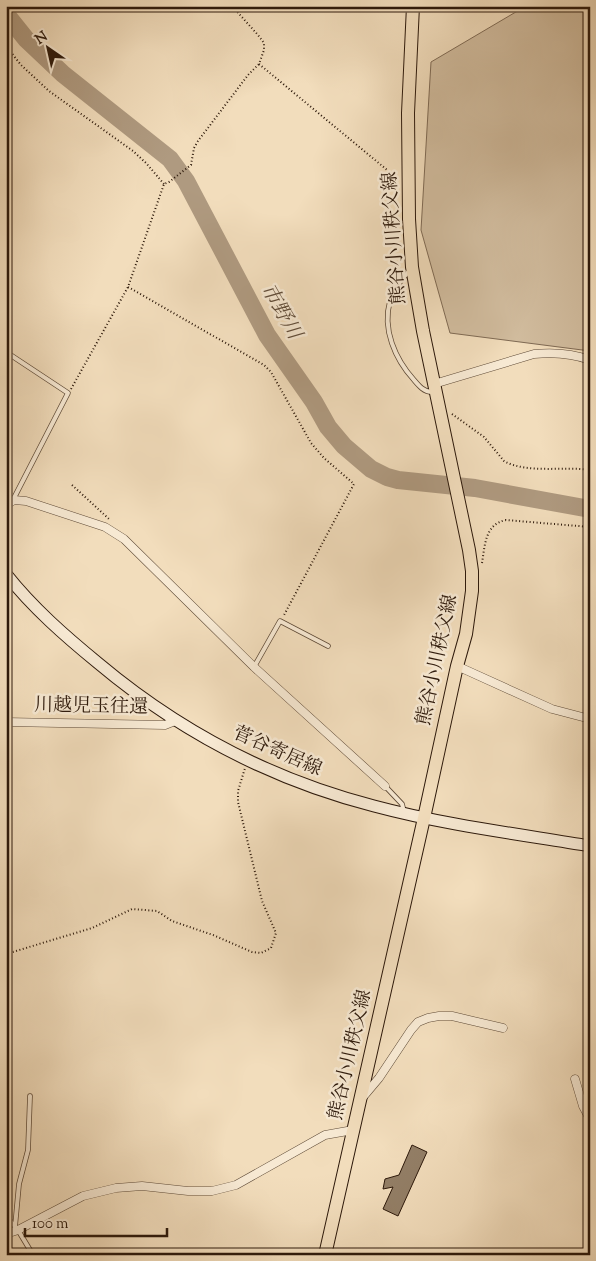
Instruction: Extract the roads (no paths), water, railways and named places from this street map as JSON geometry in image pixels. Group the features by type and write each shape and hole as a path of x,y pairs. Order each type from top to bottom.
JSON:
{"main road":[{"name":"熊谷小川秩父線","path":"325,1254 457,666 466,634 472,591 472,571 460,505 436,394 412,267 408,182 408,113 413,6"},
{"name":"菅谷寄居線","path":"6,574 65,635 117,679 175,721 248,760 319,790 405,814 590,846"}],"street":[{"path":"436,394 534,354 549,352 572,354 590,360"},
{"path":"6,505 14,500 26,501 106,527 115,532 133,546 254,667 385,786"},
{"path":"457,666 552,708 590,719"},
{"name":"川越児玉往還","path":"6,722 165,725 175,721"},
{"path":"360,1100 379,1078 418,1022 428,1018 452,1016 503,1028"},
{"path":"575,1079 583,1106 590,1118"},
{"path":"6,1234 83,1196 116,1188 142,1186 188,1192 212,1191 236,1185 325,1135 353,1130"},
{"path":"325,1254 332,1255"}],"lane":[{"path":"412,267 400,282 390,300 388,323 391,345 406,372 426,392 436,394"},
{"path":"6,352 68,393 14,500"},
{"path":"254,667 280,621 328,646"},
{"path":"385,786 402,804 405,814"},
{"path":"17,1228 19,1184 28,1150 30,1096"},
{"path":"6,1216 17,1228 33,1255"}],"waterway":[{"name":"市野川","path":"6,14 26,39 63,74 170,159 186,181 267,335 314,402 328,427 344,446 371,469 398,480 475,488 590,509"}]}
